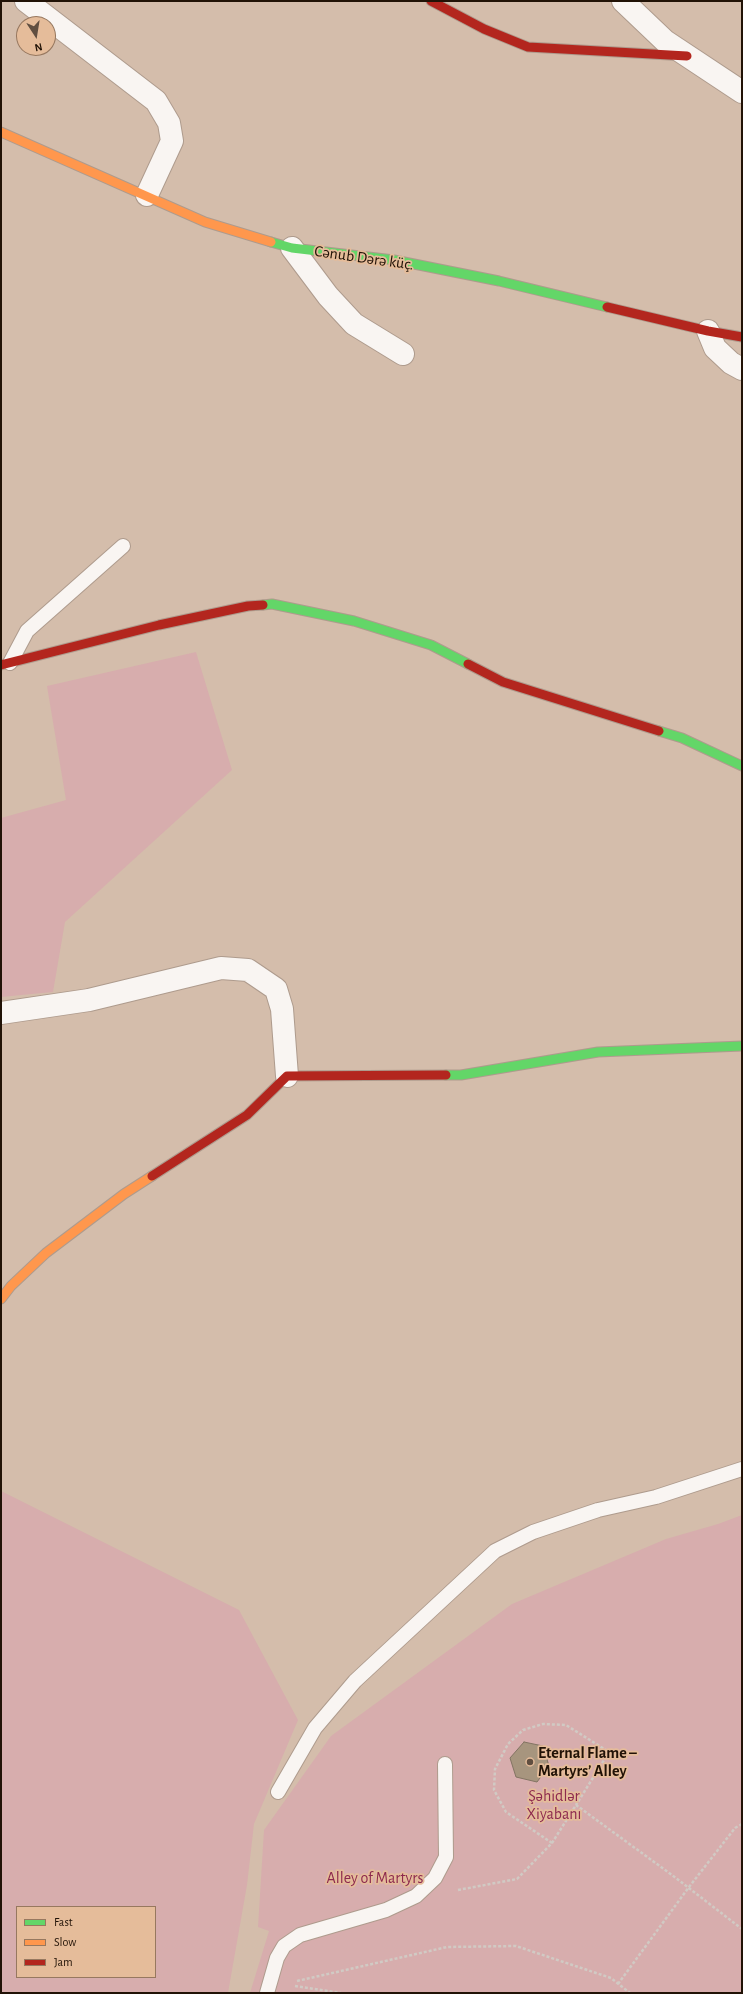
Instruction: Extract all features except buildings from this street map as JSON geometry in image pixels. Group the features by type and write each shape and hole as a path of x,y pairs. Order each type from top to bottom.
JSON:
{"street":[{"path":"26,1 156,101 169,123 172,141 147,195"},
{"path":"431,1 484,29 528,46 687,56"},
{"path":"623,1 665,41 742,92"},
{"name":"Cənub Dərə küç.","path":"1,132 147,195 205,222 292,248 409,263 499,282 708,332 742,337"},
{"path":"292,248 328,296 354,324 403,354"},
{"path":"708,332 715,348 731,363 742,369"},
{"path":"5,664 167,623 248,606 272,604 354,620 431,645 503,682 581,708 682,738 742,766"},
{"path":"1,1013 89,1000 221,968 248,970 276,989 282,1009 287,1076"},
{"path":"1,1299 11,1286 46,1253 124,1194 247,1115 287,1076 461,1075 598,1052 742,1046"}],"lane":[{"path":"5,664 27,631 123,546"},
{"path":"278,1792 315,1728 355,1681 495,1551 533,1532 598,1510 656,1497 742,1469"},
{"path":"267,1993 277,1958 284,1946 300,1935 386,1910 416,1896 435,1878 446,1857 445,1764"}],"path":[{"path":"462,1889 517,1878 552,1844 609,1752 566,1725 543,1724 522,1730 508,1744 495,1768 494,1790 506,1812 552,1844"},
{"path":"576,1805 689,1887 742,1929"},
{"path":"618,1984 689,1887 735,1828 742,1824"},
{"path":"341,1993 292,1984 447,1947 516,1946 612,1978 630,1993"}],"green space":[{"path":"196,652 232,770 65,922 53,992 1,997 1,818 66,800 47,686"},
{"path":"1,1491 239,1610 298,1720 254,1824 247,1885 228,1993 1,1993"},
{"name":"Şəhidlər Xiyabanı","path":"742,1515 742,1993 250,1993 269,1931 258,1927 264,1830 331,1736 512,1604 666,1539 718,1524"}],"traffic: fast":[{"path":"271,242 292,248 394,260 499,281 607,307"},
{"path":"263,605 272,604 354,621 431,645 468,664"},
{"path":"659,731 682,738 742,766"},
{"path":"446,1075 461,1075 598,1052 742,1046"}],"traffic: slow":[{"path":"1,132 205,222 271,242"},
{"path":"1,1299 11,1286 46,1253 124,1194 152,1176"}],"traffic: jam":[{"path":"431,1 484,29 528,47 687,56"},
{"path":"607,307 708,331 742,337"},
{"path":"1,665 159,625 248,606 263,605"},
{"path":"468,664 503,682 659,731"},
{"path":"152,1176 247,1115 287,1076 446,1075"}],"place":[{"name":"Eternal Flame – Martyrs’ Alley","path":"530,1762"}],"park label":[{"name":"Alley of Martyrs","path":"375,1878"}]}
